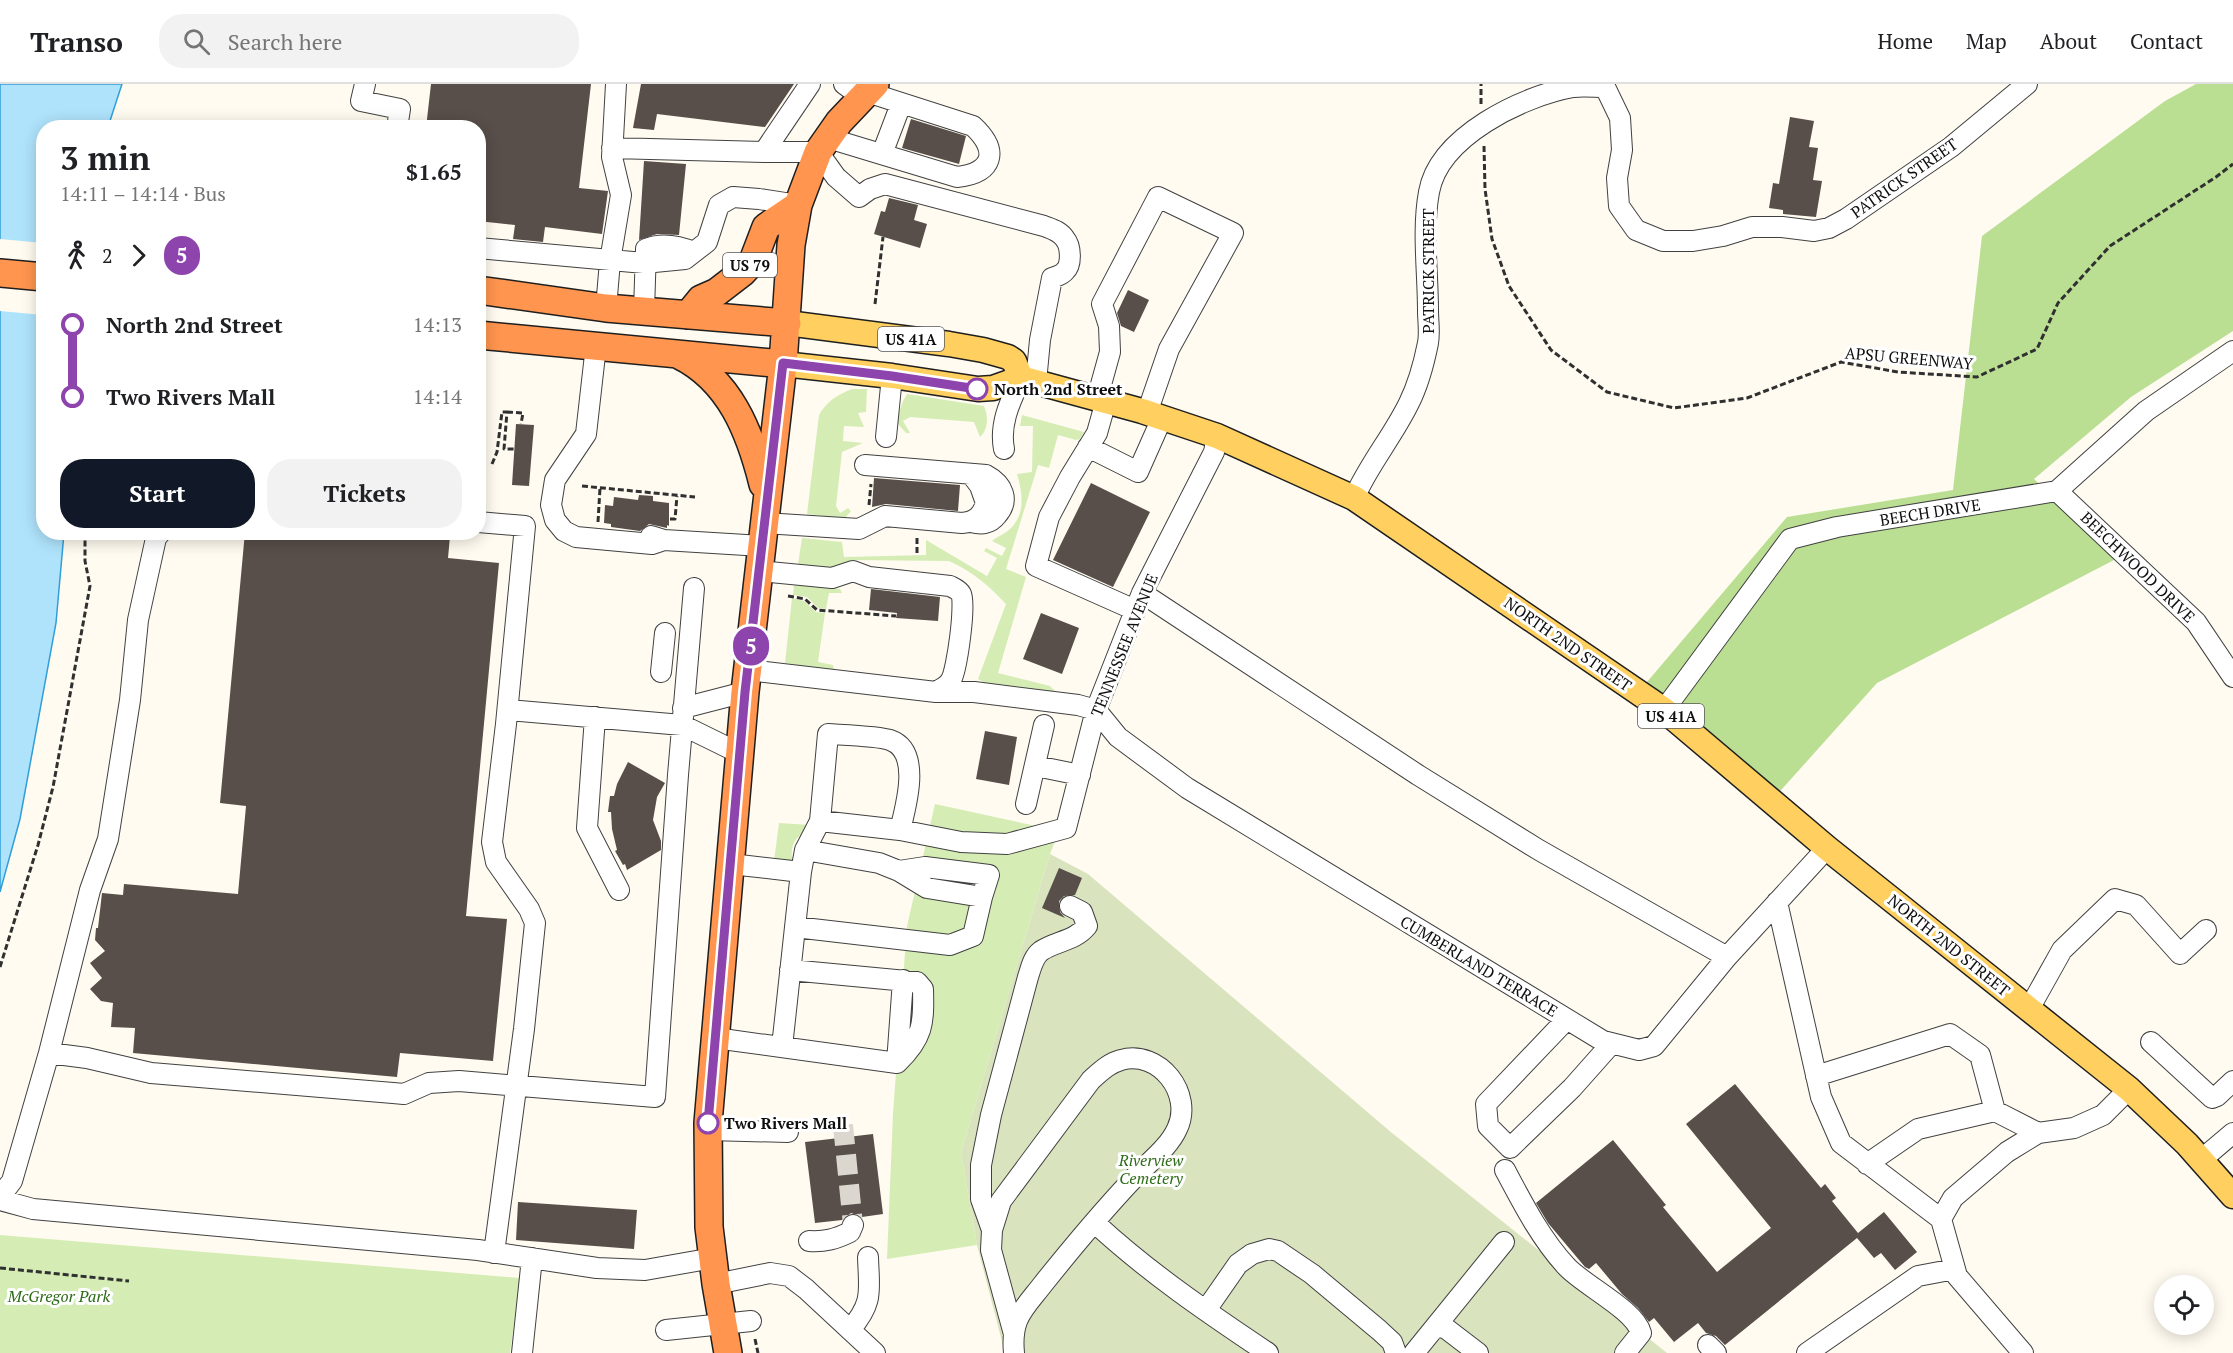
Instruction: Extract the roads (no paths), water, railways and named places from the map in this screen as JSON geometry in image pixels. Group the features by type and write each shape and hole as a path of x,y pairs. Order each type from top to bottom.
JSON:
{"highway":[{"name":"US 79","path":"786,323 791,245 798,205 823,145 862,89"},
{"name":"US 79","path":"688,315 701,299 717,292 743,272 753,261 766,227 798,205"},
{"path":"0,273 36,276"},
{"name":"US 41A","path":"486,291 606,308 786,323"},
{"path":"728,1353 709,1227 708,1130 747,681 786,323"},
{"path":"486,336 783,363"},
{"path":"674,353 692,362 709,375 733,405 755,453 763,535"}],"main road":[{"name":"US 41A","path":"783,363 978,389 1029,380 1008,357 983,350 938,342 786,323"},
{"name":"NORTH 2ND STREET","path":"1029,380 1155,415 1217,436 1354,498 1664,710 1827,848 2129,1089 2187,1144 2233,1196"}],"street":[{"path":"365,84 361,101 400,109 398,120"},
{"path":"606,308 610,261 621,195 612,157 616,84"},
{"path":"764,152 810,84"},
{"name":"PATRICK STREET","path":"1354,498 1364,476 1409,403 1429,340 1427,226 1429,189 1447,156 1463,139 1509,108 1576,87 1605,87 1620,118 1622,150 1617,178 1619,206 1636,230 1663,241 1693,241 1723,236 1752,227 1782,227 1814,231 1829,228 1846,219 1951,147 2027,84"},
{"path":"612,148 764,152 823,145 889,156 957,177 974,175 986,166 990,154 986,138 973,126 862,89"},
{"path":"889,156 905,105"},
{"path":"823,145 836,177 859,197 870,189 885,184 1044,226 1059,232 1067,240 1070,249 1068,268 1063,274 1052,278 1040,340 1029,380 1006,409 1002,439 1004,448"},
{"path":"644,311 646,249 656,245 682,247 694,252 707,242 719,205 733,197 798,205"},
{"path":"1088,447 1138,472 1155,415 1169,349 1233,233 1158,197 1102,304 1108,326 1110,352 1097,433 1088,447 1070,477 1049,518 1036,566 1138,602 1539,850 1727,957"},
{"path":"486,249 644,263"},
{"path":"596,346 586,434 555,480 551,504 555,520 564,531 576,537 652,544 664,540 859,529 885,516 971,522 979,517 986,503 980,486 971,474 865,465"},
{"path":"2058,491 2146,411 2233,351"},
{"path":"886,437 892,376"},
{"name":"TENNESSEE AVENUE","path":"900,830 961,842 1007,844 1066,828 1096,710 1138,602 1214,452 1217,436"},
{"path":"561,472 564,481 561,512 574,526 652,536 664,540"},
{"name":"BEECHWOOD DRIVE","path":"2058,491 2196,622 2233,678"},
{"name":"BEECH DRIVE","path":"1664,710 1790,539 1837,527 2058,491"},
{"path":"486,523 525,526 492,842 496,862 529,909 535,923 524,1029 494,1253"},
{"path":"763,535 832,578 853,571 869,577 950,586 957,589 962,595 963,605 957,662 950,683 936,692"},
{"path":"156,540 138,620 130,700 108,839 90,890 49,1053 12,1181 0,1198 33,1209 494,1253 597,1268 645,1270 713,1258"},
{"path":"49,1053 87,1058 151,1073 404,1094 429,1083 459,1081 655,1097 694,588"},
{"path":"661,672 665,633"},
{"path":"507,710 595,717 683,717 747,681 936,692 974,692 1078,705 1096,710"},
{"name":"CUMBERLAND TERRACE","path":"1096,710 1118,737 1187,788 1603,1041 1639,1050 1654,1046 1727,957 1827,848"},
{"path":"595,717 587,828 619,890"},
{"path":"683,717 741,754"},
{"path":"1026,804 1044,725"},
{"path":"782,1047 801,872 805,850 820,821 828,734 890,740 902,748 909,766 908,796 900,830 820,821"},
{"path":"1036,766 1080,775"},
{"path":"795,927 950,945 973,936 982,897 927,888 879,863 805,850"},
{"path":"731,864 801,872"},
{"path":"2029,1009 2062,950 2115,899 2136,905 2180,954 2206,930"},
{"path":"1777,902 1821,1097 1840,1143 1941,1220 1957,1276 2023,1353"},
{"path":"992,1230 981,1199 981,1165 991,1115 1028,976 1036,956 1042,951 1081,934 1087,926 1082,912 1070,906"},
{"path":"715,1038 897,1063 913,1048 921,1032 924,1019 923,989 917,982 790,970"},
{"path":"1567,1019 1486,1104 1488,1126 1509,1148 1572,1088 1612,1043"},
{"path":"1816,1076 1950,1034 1980,1055 1995,1111"},
{"path":"2151,1042 2212,1098 2233,1082"},
{"path":"1137,1059 1150,1062 1169,1076 1176,1086 1180,1100 1177,1129 1027,1305 1017,1321 1014,1344 991,1250 992,1230 1001,1201 1090,1080 1104,1068 1121,1060 1137,1059"},
{"path":"1941,1220 1953,1198 2007,1152 2038,1133 2073,1128 2103,1115 2129,1089"},
{"path":"1867,1164 1918,1130 1995,1111 2038,1133"},
{"path":"708,1130 788,1132"},
{"path":"2201,1160 2233,1133"},
{"path":"1505,1170 1529,1214 1568,1268 1630,1315 1639,1326 1641,1333 1625,1353"},
{"path":"1095,1223 1123,1248 1268,1353"},
{"path":"809,1241 823,1242 837,1239 850,1232 853,1225"},
{"path":"1414,1353 1504,1242"},
{"path":"1206,1310 1238,1264 1252,1254 1269,1249 1278,1251 1312,1274 1379,1330 1392,1342 1396,1353"},
{"path":"850,1330 863,1314 869,1301 868,1257"},
{"path":"522,1353 532,1258"},
{"path":"1807,1353 1918,1276 1955,1269"},
{"path":"716,1284 770,1273 789,1276 875,1353"},
{"path":"666,1330 751,1321"},
{"path":"1435,1328 1444,1327 1478,1353"}],"water":[{"path":"0,84 122,84 110,120 36,120 36,540 63,540 56,623 20,819 0,892"}],"tunnel":[{"path":"843,1125 853,1225"}],"place":[{"name":"North 2nd Street","path":"977,389"},
{"name":"Two Rivers Mall","path":"708,1123"}],"park label":[{"name":"Riverview Cemetery","path":"1151,1169"},
{"name":"McGregor Park","path":"59,1296"}]}
